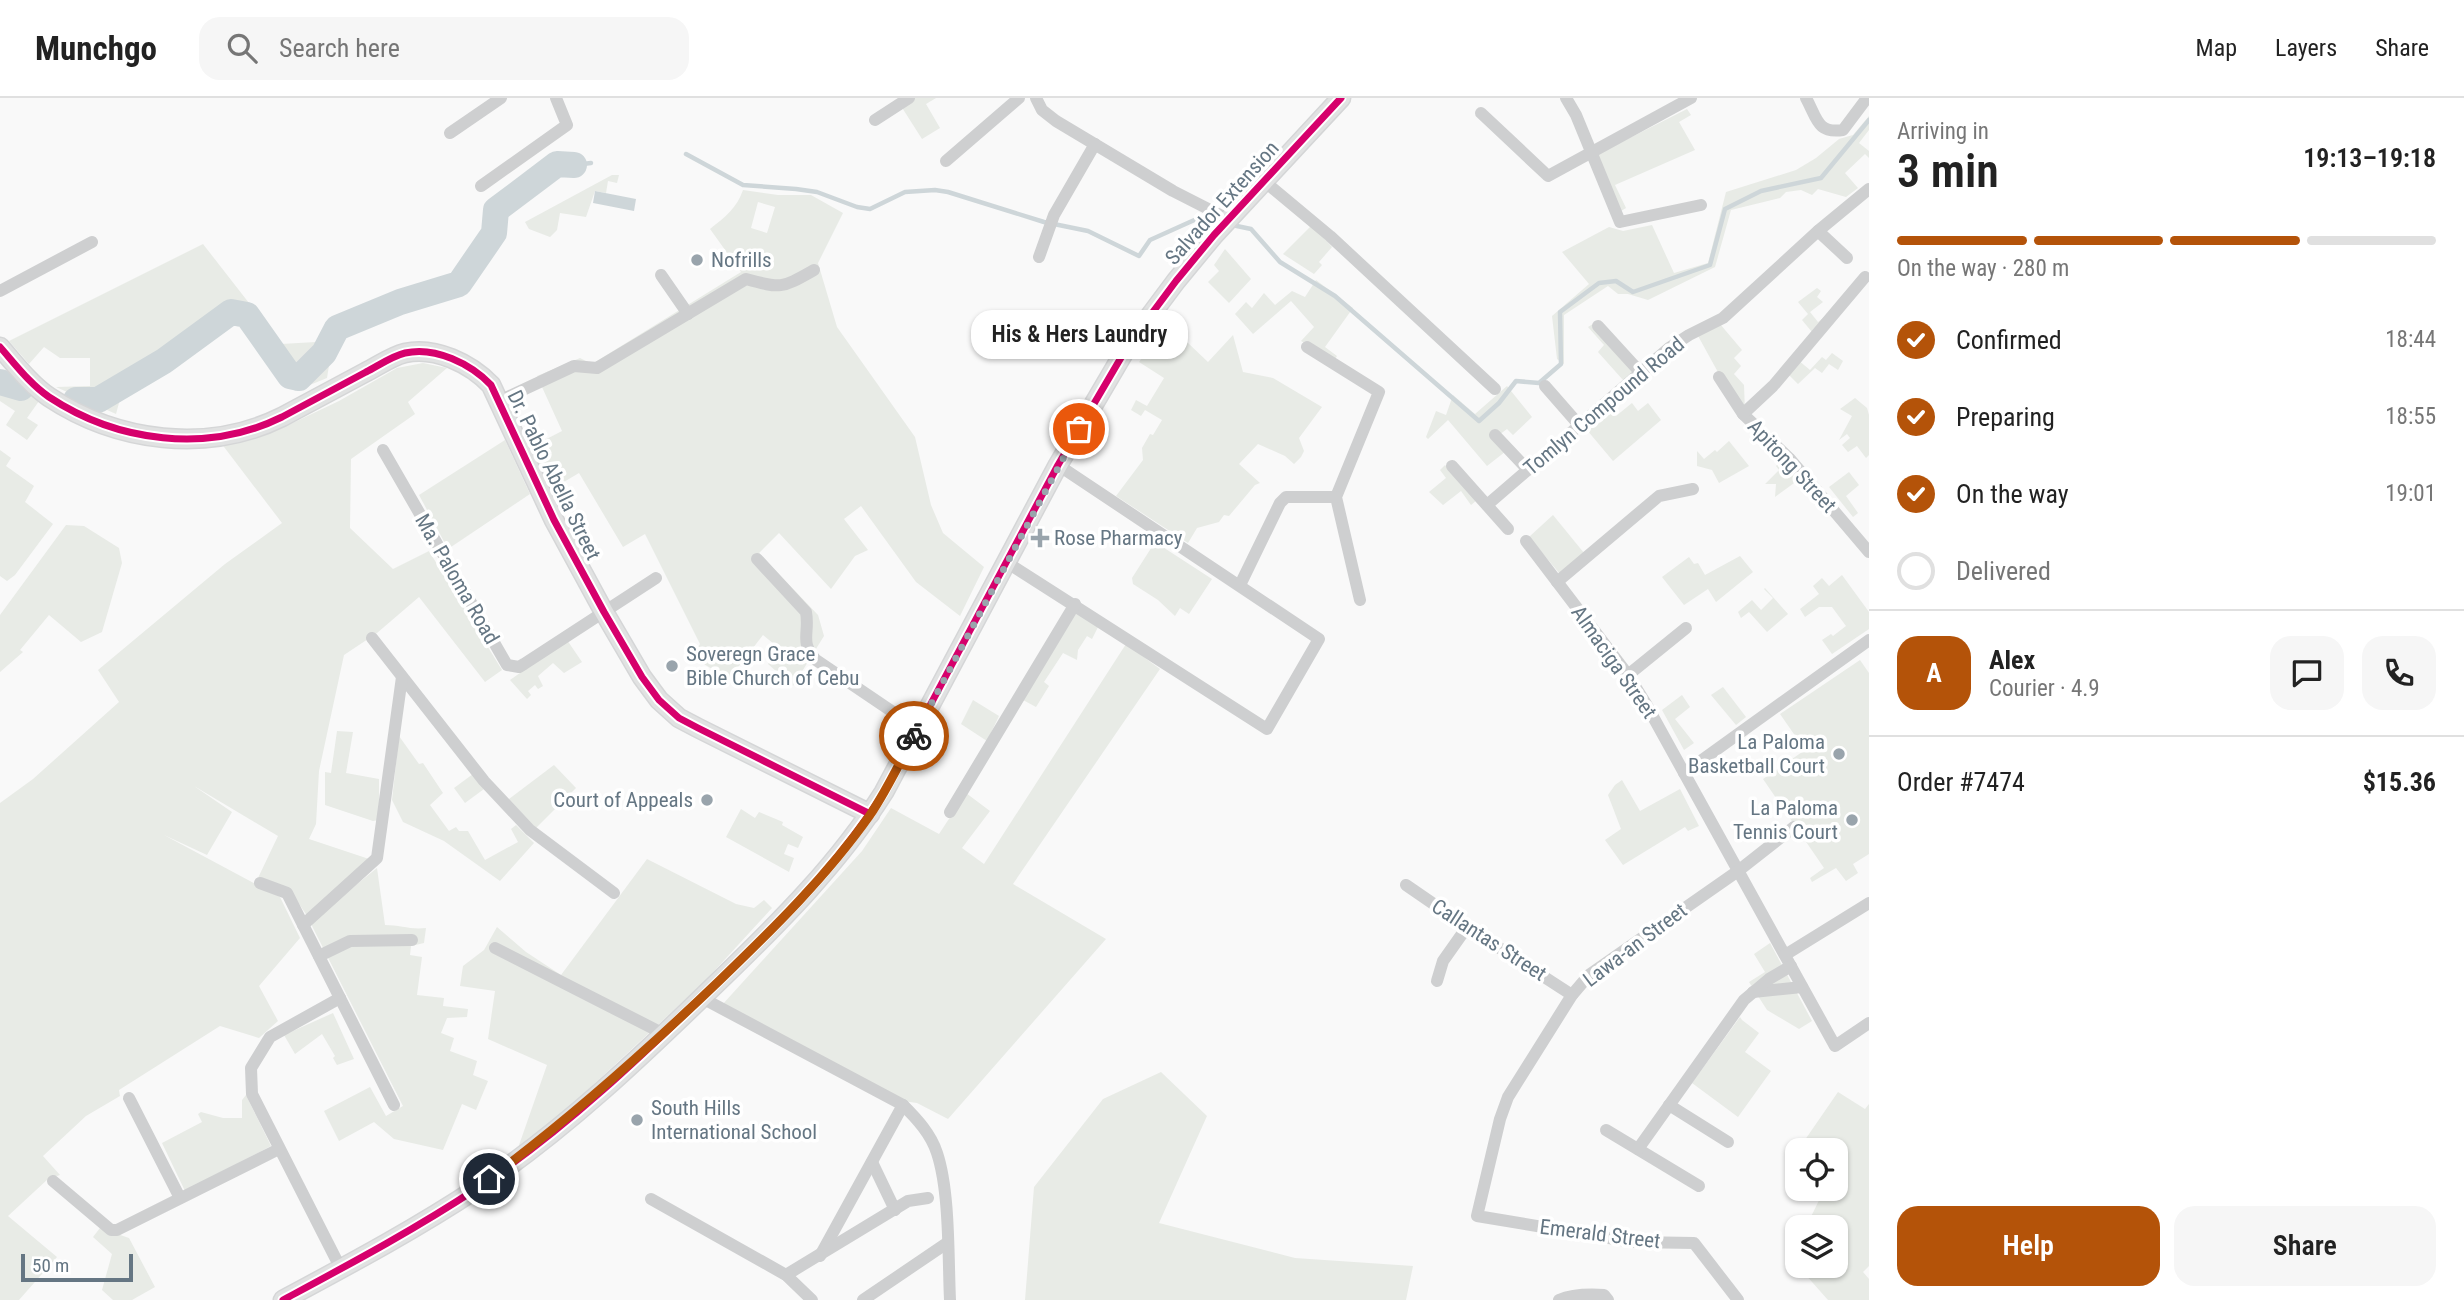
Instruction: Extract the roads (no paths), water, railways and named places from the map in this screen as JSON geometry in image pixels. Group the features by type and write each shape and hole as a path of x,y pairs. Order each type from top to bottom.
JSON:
{"main road":[{"name":"Salvador Extension","path":"283,1300 341,1269 489,1179 598,1094 702,998 801,898 870,814 1058,465 1129,344 1176,281 1223,225 1341,98"},
{"name":"Dr. Pablo Abella Street","path":"0,347 37,387 63,405 117,430 157,438 213,438 264,425 405,353 449,356 468,366 491,385 543,498 604,612 653,693 679,718 870,814"}],"street":[{"path":"450,133 501,98"},
{"path":"481,186 567,125 556,98"},
{"path":"875,120 909,98"},
{"path":"946,161 1019,98"},
{"path":"1036,98 1042,110 1056,121 1173,191 1223,225"},
{"path":"1566,98 1576,115 1620,222 1701,205"},
{"path":"1481,113 1548,176 1691,98"},
{"path":"1806,98 1822,129 1830,132 1843,130 1867,98"},
{"path":"1040,257 1054,215 1095,144"},
{"path":"1264,181 1330,236 1495,389"},
{"name":"Tomlyn Compound Road","path":"1486,505 1640,372 1689,335 1723,318 1818,230 1869,189"},
{"path":"1818,230 1847,258"},
{"path":"0,291 92,242"},
{"path":"499,401 574,366 597,368 746,279 776,287 787,286 814,270"},
{"path":"661,275 688,314"},
{"path":"1743,414 1773,386 1865,277"},
{"path":"1598,326 1640,372"},
{"path":"1307,346 1379,393 1336,497 1360,600"},
{"name":"Apitong Street","path":"1719,377 1743,414 1789,458 1869,552"},
{"path":"1545,386 1580,426"},
{"path":"1495,435 1528,470"},
{"name":"Ma. Paloma Road","path":"383,450 507,665 519,667 656,578"},
{"path":"1006,562 1267,729 1319,639 1058,465"},
{"path":"1452,466 1508,529"},
{"path":"1557,582 1659,496 1693,489"},
{"path":"1240,585 1280,503 1286,497 1336,497"},
{"name":"Almaciga Street","path":"1525,541 1628,675 1835,1046 1869,1023"},
{"path":"757,559 806,612 808,623 805,641 808,651 816,660 918,729"},
{"path":"950,812 1075,604"},
{"path":"1628,675 1686,628"},
{"path":"372,638 484,781 530,830 614,893"},
{"path":"1684,774 1869,640"},
{"path":"303,925 377,858 402,677"},
{"name":"Lawa-an Street","path":"1477,1216 1500,1119 1508,1097 1572,995 1589,975 1738,871 1794,827"},
{"path":"260,883 286,893 394,1105"},
{"name":"Callantas Street","path":"1406,885 1467,928 1572,995"},
{"path":"1638,1149 1744,1000 1788,961 1869,903"},
{"path":"1437,981 1443,961 1467,928"},
{"path":"319,956 350,941 412,940"},
{"path":"495,948 664,1034"},
{"path":"1752,992 1802,988"},
{"path":"340,998 270,1037 251,1068 252,1094 341,1269"},
{"path":"702,998 903,1105 919,1121 937,1154 942,1172 950,1300"},
{"path":"129,1098 180,1198"},
{"path":"820,1256 903,1105"},
{"path":"1670,1105 1728,1142"},
{"path":"1606,1130 1699,1186"},
{"path":"53,1181 111,1230 117,1230 279,1149"},
{"path":"872,1162 895,1210"},
{"path":"786,1275 908,1200 928,1198"},
{"path":"650,1199 786,1275 812,1300"},
{"name":"Emerald Street","path":"1477,1216 1633,1242 1694,1243 1738,1300"},
{"path":"863,1300 947,1243"},
{"path":"1559,1300 1597,1294 1604,1295 1608,1300"}],"waterway":[{"path":"1232,225 1251,229 1280,262 1335,296 1479,421 1499,403 1516,381 1539,383 1561,364 1560,312 1599,283 1616,281 1633,292 1710,265 1725,209 1761,191 1821,178 1869,120"},
{"path":"686,154 743,185 817,192 870,209 905,192 948,192 1044,222 1088,231 1139,256 1150,240 1201,217 1220,222"},
{"path":"574,165 591,163"},
{"path":"76,400 98,400 164,361 231,312 247,315 290,376 299,378 324,353 337,328 400,302 459,284 494,233 496,210 557,164 574,165"},
{"path":"0,382 21,388"}],"place":[{"name":"Nofrills","path":"697,260"},
{"name":"His & Hers Laundry","path":"1079,429"},
{"name":"Rose Pharmacy","path":"1040,538"},
{"name":"Soveregn Grace Bible Church of Cebu","path":"672,666"},
{"name":"La Paloma Basketball Court","path":"1839,754"},
{"name":"Court of Appeals","path":"707,800"},
{"name":"La Paloma Tennis Court","path":"1852,820"},
{"name":"South Hills International School","path":"637,1120"}]}
